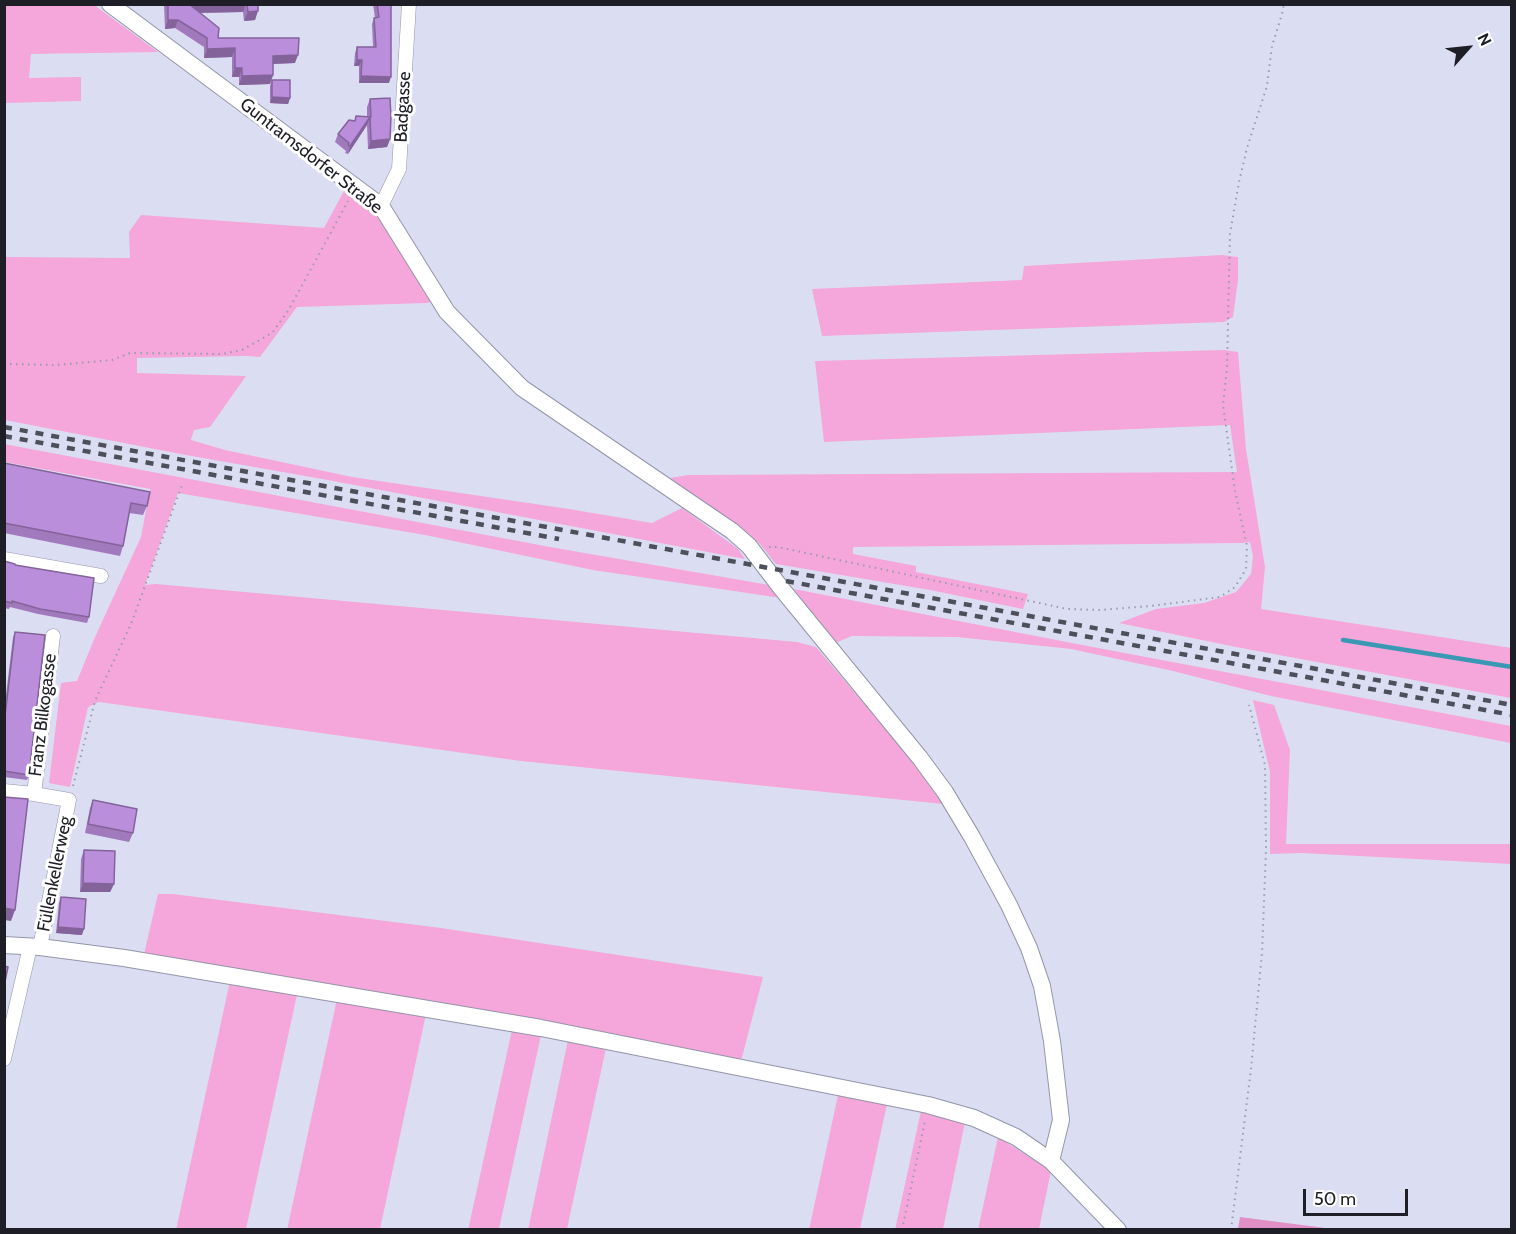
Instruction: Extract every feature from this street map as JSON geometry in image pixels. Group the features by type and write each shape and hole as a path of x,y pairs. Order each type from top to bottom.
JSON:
{"street":[{"name":"Guntramsdorfer Straße","path":"110,4 381,206 447,312 522,388 716,519 749,546 920,758 956,810 1009,904 1029,948 1042,986 1052,1041 1061,1120 1051,1161"},
{"name":"Badgasse","path":"381,206 399,169 409,4"},
{"path":"4,559 101,576"},
{"name":"Franz Bilkogasse","path":"34,794 53,636"},
{"name":"Franz Bilkogasse","path":"4,791 69,800"},
{"name":"Füllenkellerweg","path":"4,1059 35,947 69,800"},
{"path":"4,945 124,958 542,1028 928,1106 974,1118 1016,1137 1051,1161 1118,1230"}],"path":[{"path":"749,546 778,547 1067,609 1150,606 1220,597 1235,587 1246,569 1247,546 1235,491 1223,405 1227,368 1230,234 1239,182 1247,148 1267,86 1272,46 1284,4"},
{"path":"4,364 57,365 112,360 130,353 222,354 242,350 272,333 288,311 356,187"},
{"path":"69,800 96,701 131,624 182,485"},
{"path":"1231,1230 1251,1070 1261,964 1266,850 1265,765 1250,705"},
{"path":"902,1230 928,1106"}],"shaded area":[{"path":"4,5 94,5 158,52 31,54 29,78 81,77 81,101 5,103"},
{"path":"345,189 376,213 433,301 297,307 260,357 137,358 137,373 246,376 210,427 194,430 191,440 225,450 352,477 652,523 682,508 738,549 745,559 5,420 4,257 130,258 129,232 141,215 324,228"},
{"path":"1222,255 1238,257 1238,280 1233,317 1224,322 822,336 812,289 1022,280 1024,266"},
{"path":"1224,350 1238,352 1246,449 1265,567 1261,609 1511,648 1511,698 1119,623 1156,609 1204,603 1236,592 1251,574 1253,556 1250,542 853,547 853,554 916,566 916,572 1028,594 1023,609 930,590 776,564 760,544 670,478 688,475 1237,472 1230,425 824,442 815,361"},
{"path":"4,444 550,547 775,586 781,598 593,570 425,535 178,493 145,585 156,584 797,642 816,647 915,764 943,804 521,761 99,702 88,707 70,787 49,783 61,683 77,681 141,537 150,489 5,462"},
{"path":"794,589 1511,726 1511,743 1271,696 1173,671 1071,649 957,637 852,636 835,643"},
{"path":"1253,700 1274,705 1290,750 1286,844 1511,844 1511,864 1302,853 1270,854 1270,772"},
{"path":"158,894 441,928 763,977 741,1061 144,954"},
{"path":"230,981 298,990 246,1229 176,1230"},
{"path":"337,999 426,1014 380,1229 287,1230"},
{"path":"512,1030 541,1035 499,1229 468,1230"},
{"path":"568,1040 606,1048 567,1229 528,1230"},
{"path":"838,1095 887,1104 860,1229 809,1230"},
{"path":"921,1111 965,1122 943,1229 895,1230"},
{"path":"998,1137 1051,1171 1039,1229 978,1230"},
{"path":"1240,1217 1333,1229 1238,1229"}],"building":[{"path":"168,4 189,4 219,28 218,38 299,38 298,55 273,56 273,75 242,76 242,68 235,68 235,48 207,49 207,38 178,20 168,20"},
{"path":"247,4 258,4 258,11 248,12"},
{"path":"377,4 391,4 391,77 361,76 362,60 357,60 357,47 376,47 374,18 379,17"},
{"path":"272,80 290,80 290,98 272,97"},
{"path":"390,98 390,139 371,141 370,117 350,146 338,134 349,120 355,121 356,116 371,117 370,99"},
{"path":"4,463 150,492 147,506 131,503 123,546 4,523"},
{"path":"4,561 15,565 94,578 89,617 4,601"},
{"path":"15,632 45,635 29,775 4,771 4,724"},
{"path":"4,797 28,799 15,910 4,908"},
{"path":"93,800 137,809 133,833 88,824"},
{"path":"84,850 115,851 114,884 83,883"},
{"path":"61,897 86,899 84,929 58,927"},
{"path":"4,966 8,967 4,986"}],"waterway":[{"path":"1343,640 1512,667"}],"railway":[{"path":"4,427 1512,705"},
{"path":"4,436 559,539"},
{"path":"786,581 1512,715"}]}
